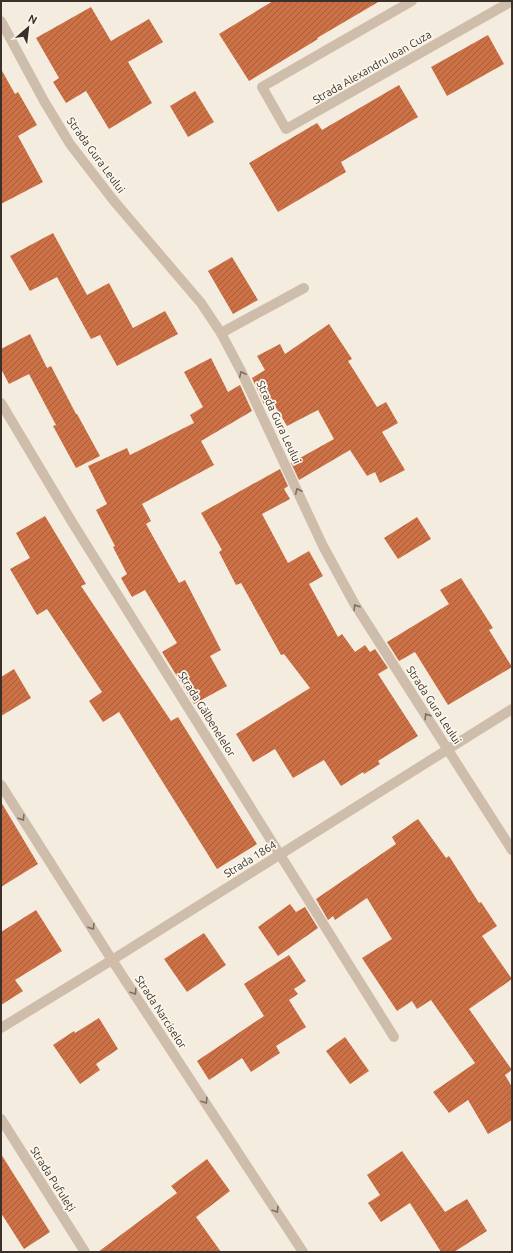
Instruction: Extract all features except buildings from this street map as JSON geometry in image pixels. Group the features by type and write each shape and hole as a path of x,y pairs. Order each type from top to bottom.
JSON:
{"street":[{"name":"Strada Alexandru Ioan Cuza","path":"412,1 262,87 286,129 512,1"},
{"name":"Strada Gura Leului","path":"1,21 44,101 70,144 114,201 201,303 221,332 241,371 323,546 354,603 512,850"},
{"path":"221,332 304,288"},
{"name":"Strada Gălbenelelor","path":"1,403 76,529 394,1037"},
{"name":"Strada 1864","path":"1,1028 512,709"},
{"name":"Strada Narciselor","path":"1,785 112,960 303,1252"},
{"name":"Strada Pufuleți","path":"1,1119 85,1252"}]}
